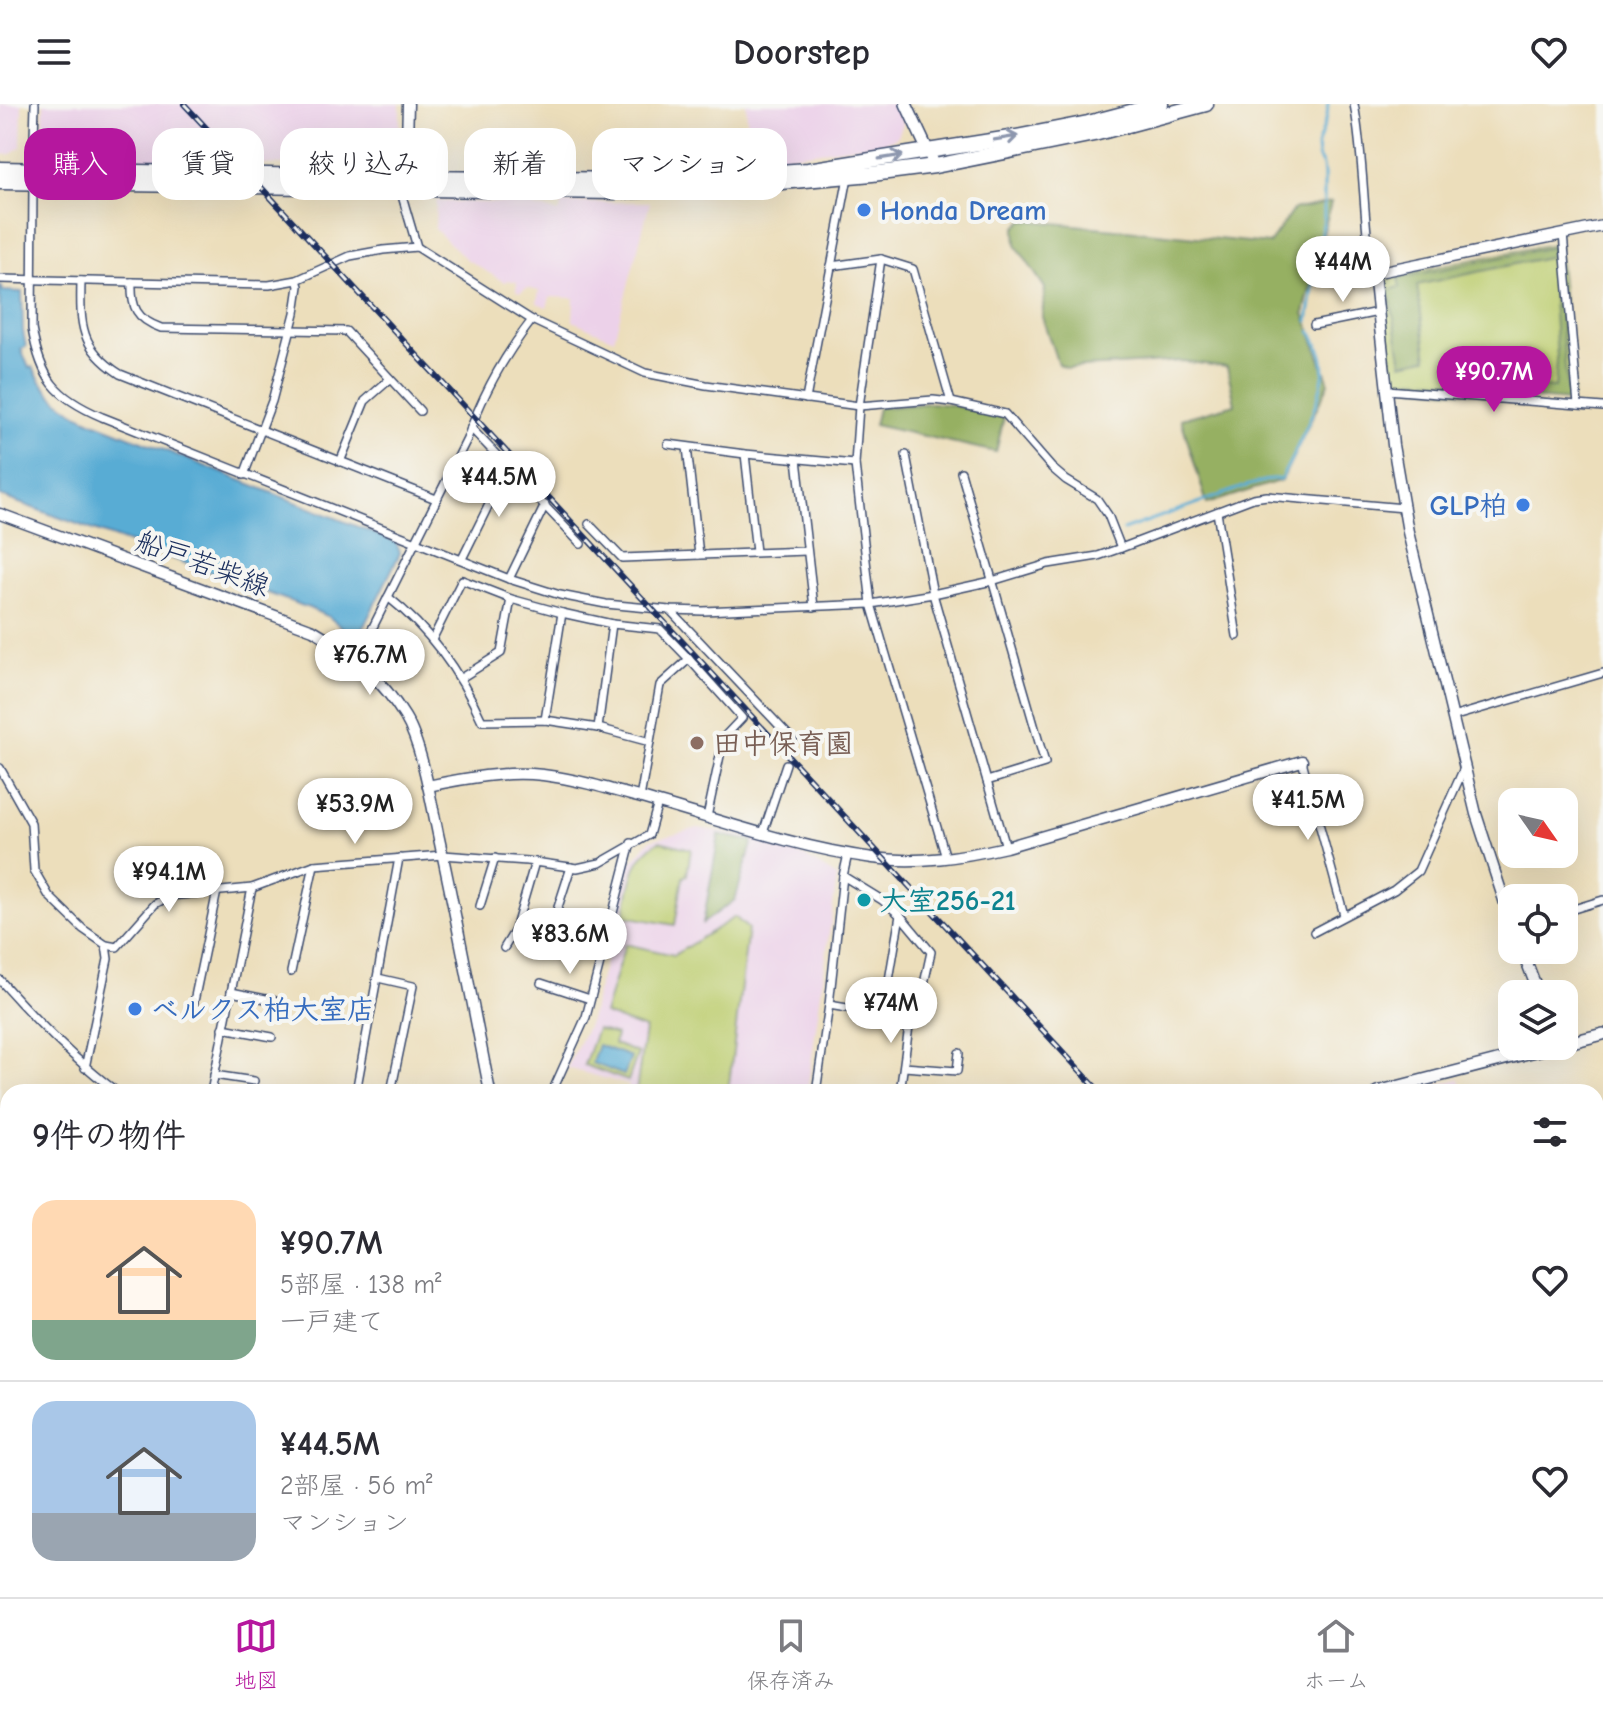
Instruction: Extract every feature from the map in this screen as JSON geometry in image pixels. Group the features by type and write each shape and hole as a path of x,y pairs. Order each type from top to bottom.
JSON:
{"highway":[{"path":"850,170 929,151 1088,123 1161,104"},
{"path":"448,183 664,180 808,170 935,166 1094,134 1206,104"},
{"path":"0,169 24,174"},
{"path":"136,175 280,174"},
{"path":"0,182 24,178"}],"main road":[{"path":"906,104 935,166"},
{"path":"1578,1040 1603,1034"},
{"path":"1408,1084 1501,1060"}],"street":[{"path":"34,128 35,104"},
{"path":"407,128 408,104"},
{"path":"1354,104 1366,232 1404,508 1452,717 1499,884"},
{"path":"806,399 850,170"},
{"path":"33,200 32,329 36,353 53,386 67,399 102,417 244,475 509,579 560,595 606,604 670,610 871,604 933,594 1048,564 1098,556 1253,498 1267,496 1404,508"},
{"path":"403,200 417,247"},
{"path":"1374,273 1603,226"},
{"path":"1563,234 1578,405"},
{"path":"0,279 269,285 297,280 350,256 417,247 532,320 645,373 706,385 859,406 933,400 1005,414 1059,474 1097,499 1108,515 1121,548"},
{"path":"831,266 881,259 913,269 951,402"},
{"path":"881,259 859,406 855,464 871,604 946,858"},
{"path":"244,475 272,401 291,331 299,286 297,280"},
{"path":"81,281 81,319 89,344 105,364 120,374 436,499"},
{"path":"132,282 135,309 144,321 161,328 346,331 420,411"},
{"path":"1314,325 1378,312"},
{"path":"357,659 493,378 532,320"},
{"path":"340,462 365,401 390,379"},
{"path":"1387,390 1603,407"},
{"path":"471,428 581,544"},
{"path":"668,444 855,464"},
{"path":"687,447 699,555"},
{"path":"745,454 756,552"},
{"path":"906,455 933,594 1006,847"},
{"path":"797,459 814,607"},
{"path":"462,559 508,466"},
{"path":"961,472 1045,763 987,781"},
{"path":"509,579 545,505"},
{"path":"1217,512 1237,636"},
{"name":"船戸若柴線","path":"0,514 313,630 357,659 387,691 407,720 428,786 488,1084"},
{"path":"589,524 622,558 807,551"},
{"path":"433,638 462,580 511,599 562,613 612,624 660,629 742,718 724,737 707,817"},
{"path":"388,597 433,638 461,678 482,721 545,720 598,728 650,742"},
{"path":"461,678 501,653 511,599"},
{"path":"670,610 793,740"},
{"path":"545,720 562,613"},
{"path":"598,728 612,624"},
{"path":"640,798 660,685 689,659"},
{"path":"1452,717 1603,673"},
{"path":"428,786 494,775 540,775 595,785 848,854 903,860 946,858 1006,847 1302,761 1344,915"},
{"path":"763,833 786,764"},
{"path":"1314,932 1394,890 1418,871 1465,766"},
{"path":"0,768 31,823 34,870 49,896 83,929 106,945 117,947 155,904 170,896 252,888 314,865 443,855 577,868 600,863 649,835 658,803"},
{"path":"556,1084 586,1017 631,843"},
{"path":"817,1084 848,854"},
{"path":"358,1084 399,858"},
{"path":"480,906 495,858"},
{"path":"504,948 515,930 535,862"},
{"path":"291,972 314,865"},
{"path":"549,935 571,867"},
{"path":"843,876 900,915 931,952 920,1002 910,1019 901,1084"},
{"path":"212,1084 252,888"},
{"path":"192,1011 217,891"},
{"path":"1578,908 1603,900"},
{"path":"884,1010 900,915"},
{"path":"85,1068 108,959 106,945"},
{"path":"378,978 413,986 393,1084"},
{"path":"0,980 85,1068 106,1084"},
{"path":"541,983 590,999"},
{"path":"231,992 281,1002"},
{"path":"829,1005 871,1012 915,1010"},
{"path":"223,1028 272,1037"},
{"path":"904,1067 957,1071 959,1053"},
{"path":"214,1075 254,1081"}],"shaded area":[{"path":"0,104 22,104 21,147 11,154 0,155"},
{"path":"44,104 400,104 400,128 280,128 280,165 264,164 264,128 152,128 152,162 136,162 136,128 43,128"},
{"path":"746,104 896,104 903,124 898,136 887,142 787,156 787,128 748,128"},
{"path":"436,201 534,204 534,208 559,213 562,203 650,202 614,339 573,321 574,298 550,297 547,307 537,303 539,291 527,288 520,292 516,290 517,282 504,282 466,259 435,229"},
{"path":"698,828 764,840 805,857 837,877 808,1084 625,1084 567,1068 590,1020 631,863 650,840"},
{"path":"1459,1079 1461,1084 1441,1084"}],"green space":[{"path":"1331,202 1304,313 1329,383 1282,480 1207,504 1181,419 1235,404 1227,367 1182,361 1067,368 1058,364 1042,317 1045,288 1016,245 1015,228 1023,220 1269,244 1293,210"},
{"path":"1558,243 1571,398 1392,381 1382,282 1385,277"},
{"path":"1552,247 1553,256 1417,285 1427,358 1402,363 1389,290 1400,287 1398,278"},
{"path":"1558,282 1568,401 1410,387 1411,379 1555,388 1557,359 1552,284"},
{"path":"931,403 1004,417 996,452 874,425 878,408"},
{"path":"719,835 753,841 735,900 703,923"},
{"path":"659,841 691,849 675,925 624,916 637,865 649,848"},
{"path":"735,917 748,929 729,1084 637,1084 645,1029 604,1014 625,944 674,955"},
{"path":"597,1029 616,1035 614,1044 638,1053 628,1081 584,1065"}],"water":[{"path":"0,284 3,291 22,292 26,347 21,349 29,368 33,367 50,393 73,411 91,421 396,542 400,553 361,632 356,630 352,635 329,617 309,608 0,496"},
{"path":"598,1045 631,1057 624,1075 592,1063"}],"waterway":[{"path":"1308,321 1324,218 1324,174 1317,146 1328,104"},
{"path":"1123,530 1243,487 1281,479 1310,420 1321,387 1322,356 1311,331"}],"railway":[{"path":"184,104 1093,1084"}],"place":[{"name":"Honda Dream","path":"864,210"},
{"name":"GLP柏","path":"1523,505"},
{"name":"田中保育園","path":"697,743"},
{"name":"大室256-21","path":"864,900"},
{"name":"ベルクス柏大室店","path":"135,1009"}]}
